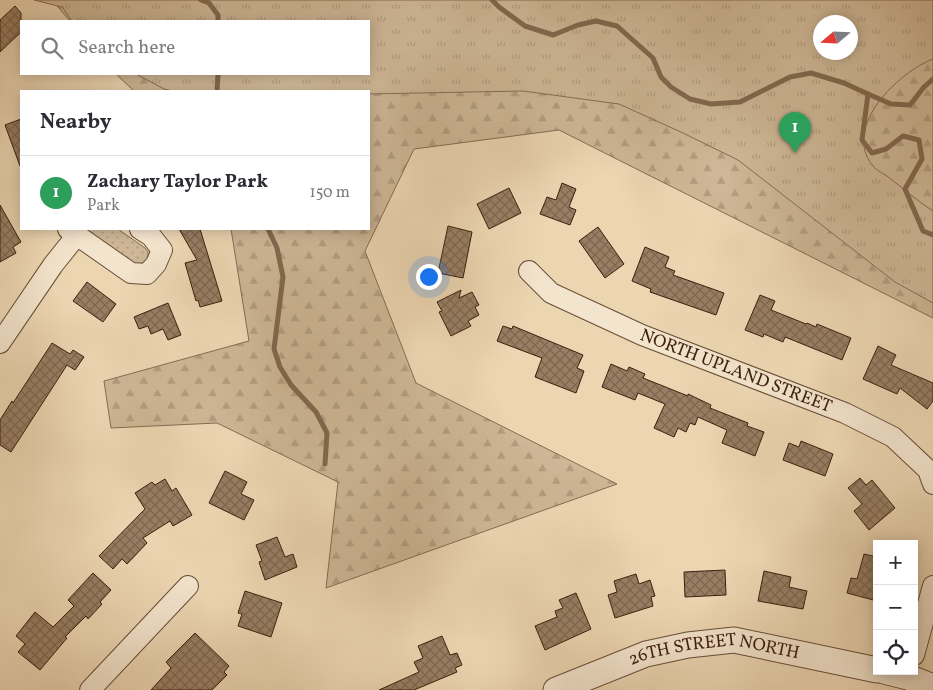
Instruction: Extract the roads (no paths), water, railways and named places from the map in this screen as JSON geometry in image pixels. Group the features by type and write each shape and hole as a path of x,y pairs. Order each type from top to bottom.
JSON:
{"street":[{"path":"0,343 73,232 131,273 147,274 156,264 162,250 151,236 142,230"},
{"name":"NORTH UPLAND STREET","path":"528,271 551,293 642,335 846,413 893,437 928,470 933,484"},
{"path":"90,690 188,586"},
{"path":"918,642 933,586"},
{"name":"26TH STREET NORTH","path":"556,690 646,654 688,645 734,640 873,669"},
{"path":"918,674 933,687"}],"waterway":[{"path":"201,0 209,3 218,15 218,20"},
{"path":"492,0 525,26 553,35 578,25 596,21 617,26 653,58 661,77 671,87 690,99 711,104 740,102 790,77 811,73 844,83 868,94 862,140 872,153 886,149 903,136 919,140 922,159 905,189 923,231 933,235"},
{"path":"217,90 218,75"},
{"path":"868,94 891,104 910,105 933,79"},
{"path":"268,230 277,248 283,277 274,349 280,367 291,385 316,412 327,433 325,464"}],"place":[{"name":"Zachary Taylor Park","path":"795,153"}]}
